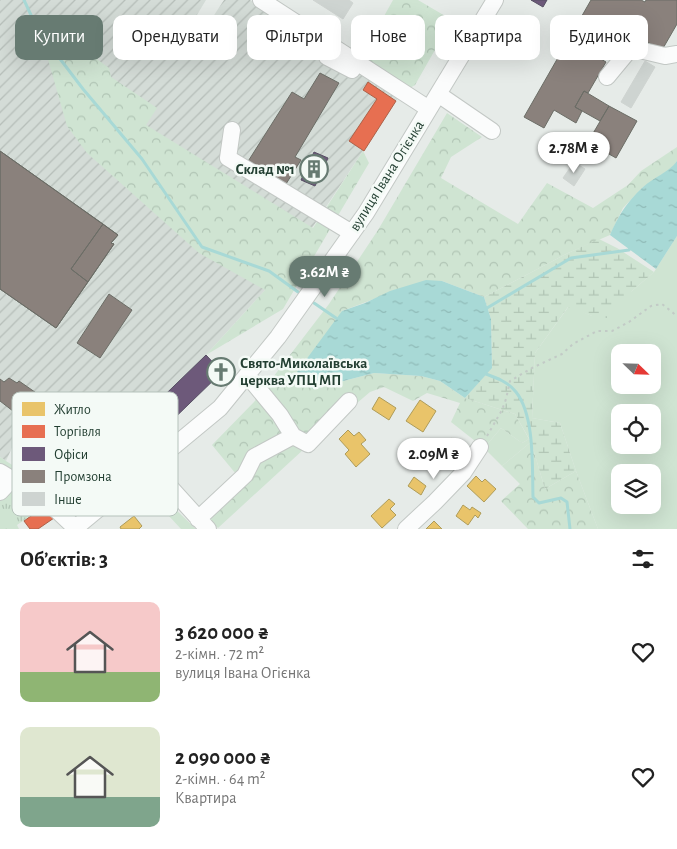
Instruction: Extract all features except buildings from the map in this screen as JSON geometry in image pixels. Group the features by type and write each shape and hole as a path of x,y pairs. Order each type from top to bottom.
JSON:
{"street":[{"path":"261,0 429,109"},
{"name":"вулиця Івана Огієнка","path":"178,443 220,408 278,337 366,213 495,0"},
{"path":"607,77 631,48 665,56 677,54"},
{"path":"333,60 370,80 405,103"},
{"path":"438,94 492,131"},
{"path":"232,130 228,158 352,233"},
{"path":"247,375 280,416 293,436 308,444 349,401"},
{"path":"178,497 203,524 246,475 254,458 293,436"},
{"path":"406,529 462,473 480,447"},
{"path":"0,492 6,475"},
{"path":"63,516 75,529"},
{"name":"вулиця Івана Огієнка","path":"75,529 90,516"}],"path":[{"path":"480,447 502,410 510,381 518,375 562,354 573,344 597,331 612,330 629,322 651,306 662,304 677,316"}],"shaded area":[{"path":"0,0 206,0 197,15 113,15 113,60 237,60 237,15 214,15 224,0 250,0 274,15 247,15 247,60 341,60 341,58 400,95 287,266 206,355 222,372 178,414 178,392 12,392 12,448 6,461 0,457"}],"green space":[{"path":"393,0 418,0 444,15 435,15 435,50 415,85 410,88 359,61 425,60 425,15 385,15"},
{"path":"48,60 98,60 109,68 111,77 157,108 146,125 313,228 363,151 369,163 283,309 206,355 265,290 199,253 87,153 67,126"},
{"path":"447,113 482,137 451,157 441,178 518,224 547,183 593,208 628,185 641,171 677,147 677,161 672,168 643,187 623,208 610,235 568,253 484,297 442,281 374,299 342,311 313,389 374,373 421,376 440,381 465,398 515,414 529,439 522,443 501,428 484,448 451,422 460,403 427,393 413,401 384,387 370,392 316,438 218,528 205,515 236,474 212,445 254,402 329,304 378,230"},
{"path":"677,236 677,529 598,529 560,423 532,418 535,353 569,306 592,316 632,291 654,272"},
{"path":"599,239 617,248 654,272 632,291 607,318 592,316 568,307 535,353 532,418 560,423 576,471 545,489 531,442 515,414 465,398 492,367 491,319 484,297"},
{"path":"501,428 522,443 529,439 531,442 502,466 484,448"},
{"path":"531,442 545,489 576,471 598,529 528,529 501,501 520,484 502,466"},
{"path":"0,457 12,465 12,516 30,516 17,525 19,529 0,529"},
{"path":"178,512 196,529 181,529 169,516 178,516"}],"water":[{"path":"677,161 677,236 656,269 610,235 620,215 632,198 643,187"},
{"path":"426,280 442,281 484,297 491,319 492,368 465,398 440,381 421,376 374,373 313,389 297,372 342,311 390,291"}],"waterway":[{"path":"24,0 38,30 83,89 142,159 202,247 269,271 298,292"},
{"path":"487,308 571,258 629,250 631,246"},
{"path":"314,303 336,318"},
{"path":"486,374 509,386 516,392 522,402 527,414 531,442 533,497 539,503 561,498 567,502 570,529"}],"place":[{"name":"Склад №1","path":"314,169"},
{"name":"Свято-Миколаївська церква УПЦ МП","path":"221,372"}]}
